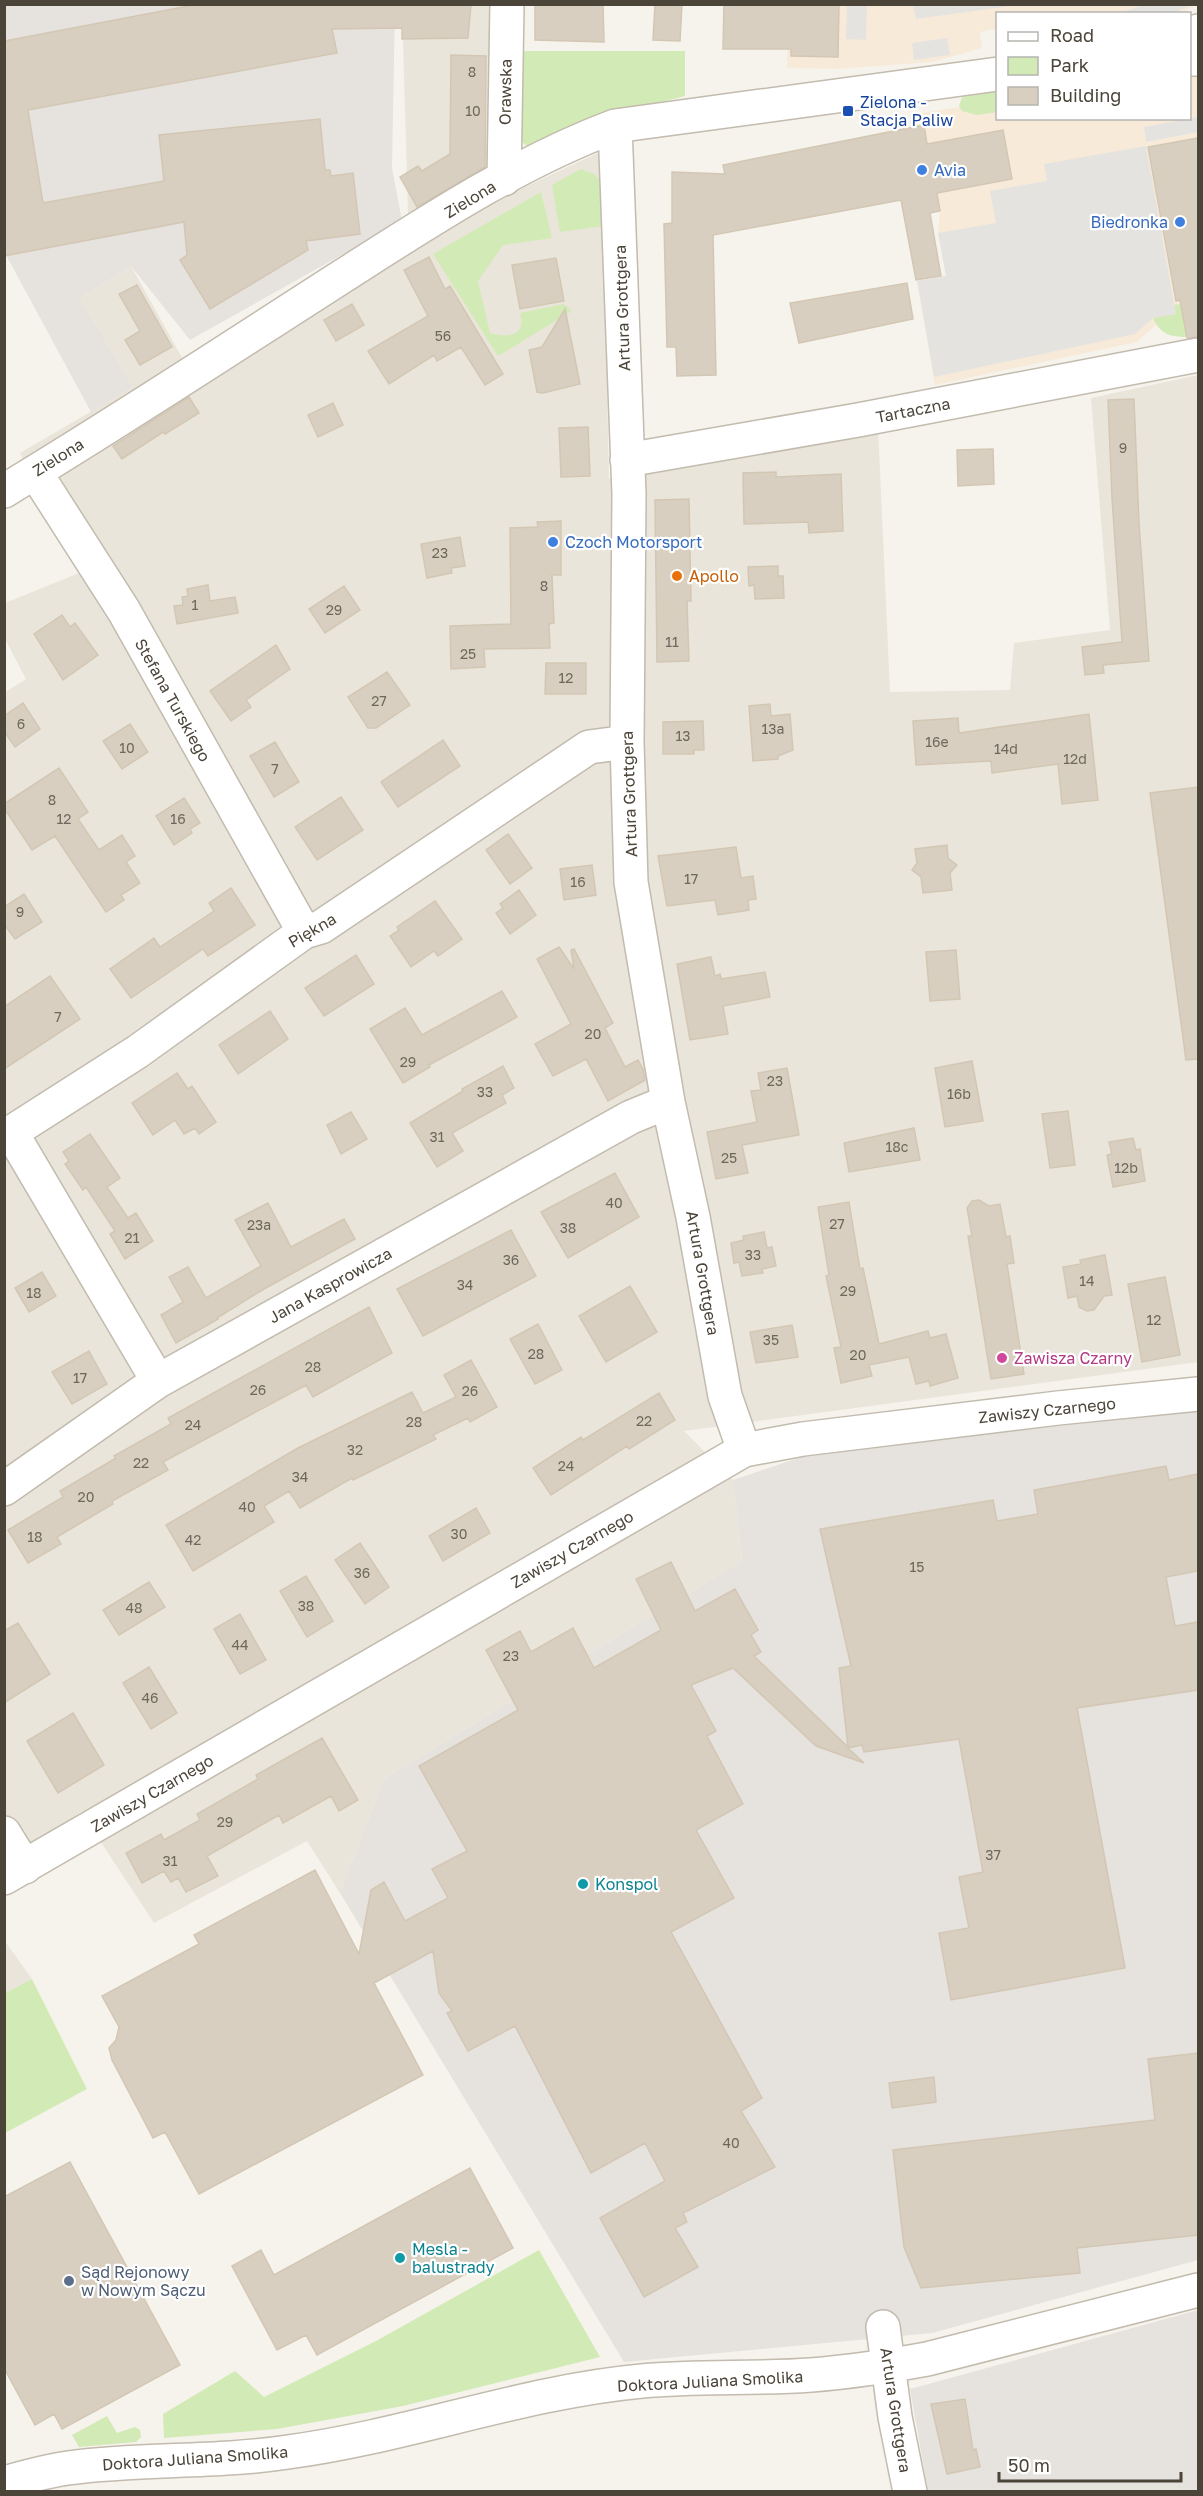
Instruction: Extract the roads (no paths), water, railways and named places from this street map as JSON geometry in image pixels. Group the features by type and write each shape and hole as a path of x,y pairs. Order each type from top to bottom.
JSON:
{"street":[{"name":"Orawska","path":"504,179 507,4"},
{"name":"Zielona","path":"4,491 396,242 546,155 615,126 996,74"},
{"name":"Artura Grottgera","path":"615,126 629,494 627,742 631,882 668,1102 693,1217 725,1396 744,1450"},
{"name":"Tartaczna","path":"627,460 881,416 1198,356"},
{"name":"Stefana Turskiego","path":"36,472 124,611 304,932"},
{"name":"Piękna","path":"8,1135 137,1052 304,932 321,927 589,747 627,742"},
{"name":"Jana Kasprowicza","path":"4,1489 158,1381 631,1117 668,1102"},
{"path":"8,1135 158,1381"},
{"name":"Zawiszy Czarnego","path":"15,1873 744,1450 803,1438 1198,1394"},
{"path":"4,1833 15,1873"},
{"name":"Doktora Juliana Smolika","path":"4,2483 65,2468 100,2464 230,2458 289,2452 375,2435 522,2400 642,2381 810,2375 888,2367 1198,2290"},
{"name":"Artura Grottgera","path":"883,2328 910,2492"}],"place":[{"name":"Zielona - Stacja Paliw","path":"848,111"},
{"name":"Avia","path":"922,170"},
{"name":"Biedronka","path":"1180,222"},
{"name":"Czoch Motorsport","path":"553,542"},
{"name":"Apollo","path":"677,576"},
{"name":"Zawisza Czarny","path":"1002,1358"},
{"name":"Konspol","path":"583,1884"},
{"name":"Mesla - balustrady","path":"400,2258"},
{"name":"Sąd Rejonowy w Nowym Sączu","path":"69,2281"}]}
